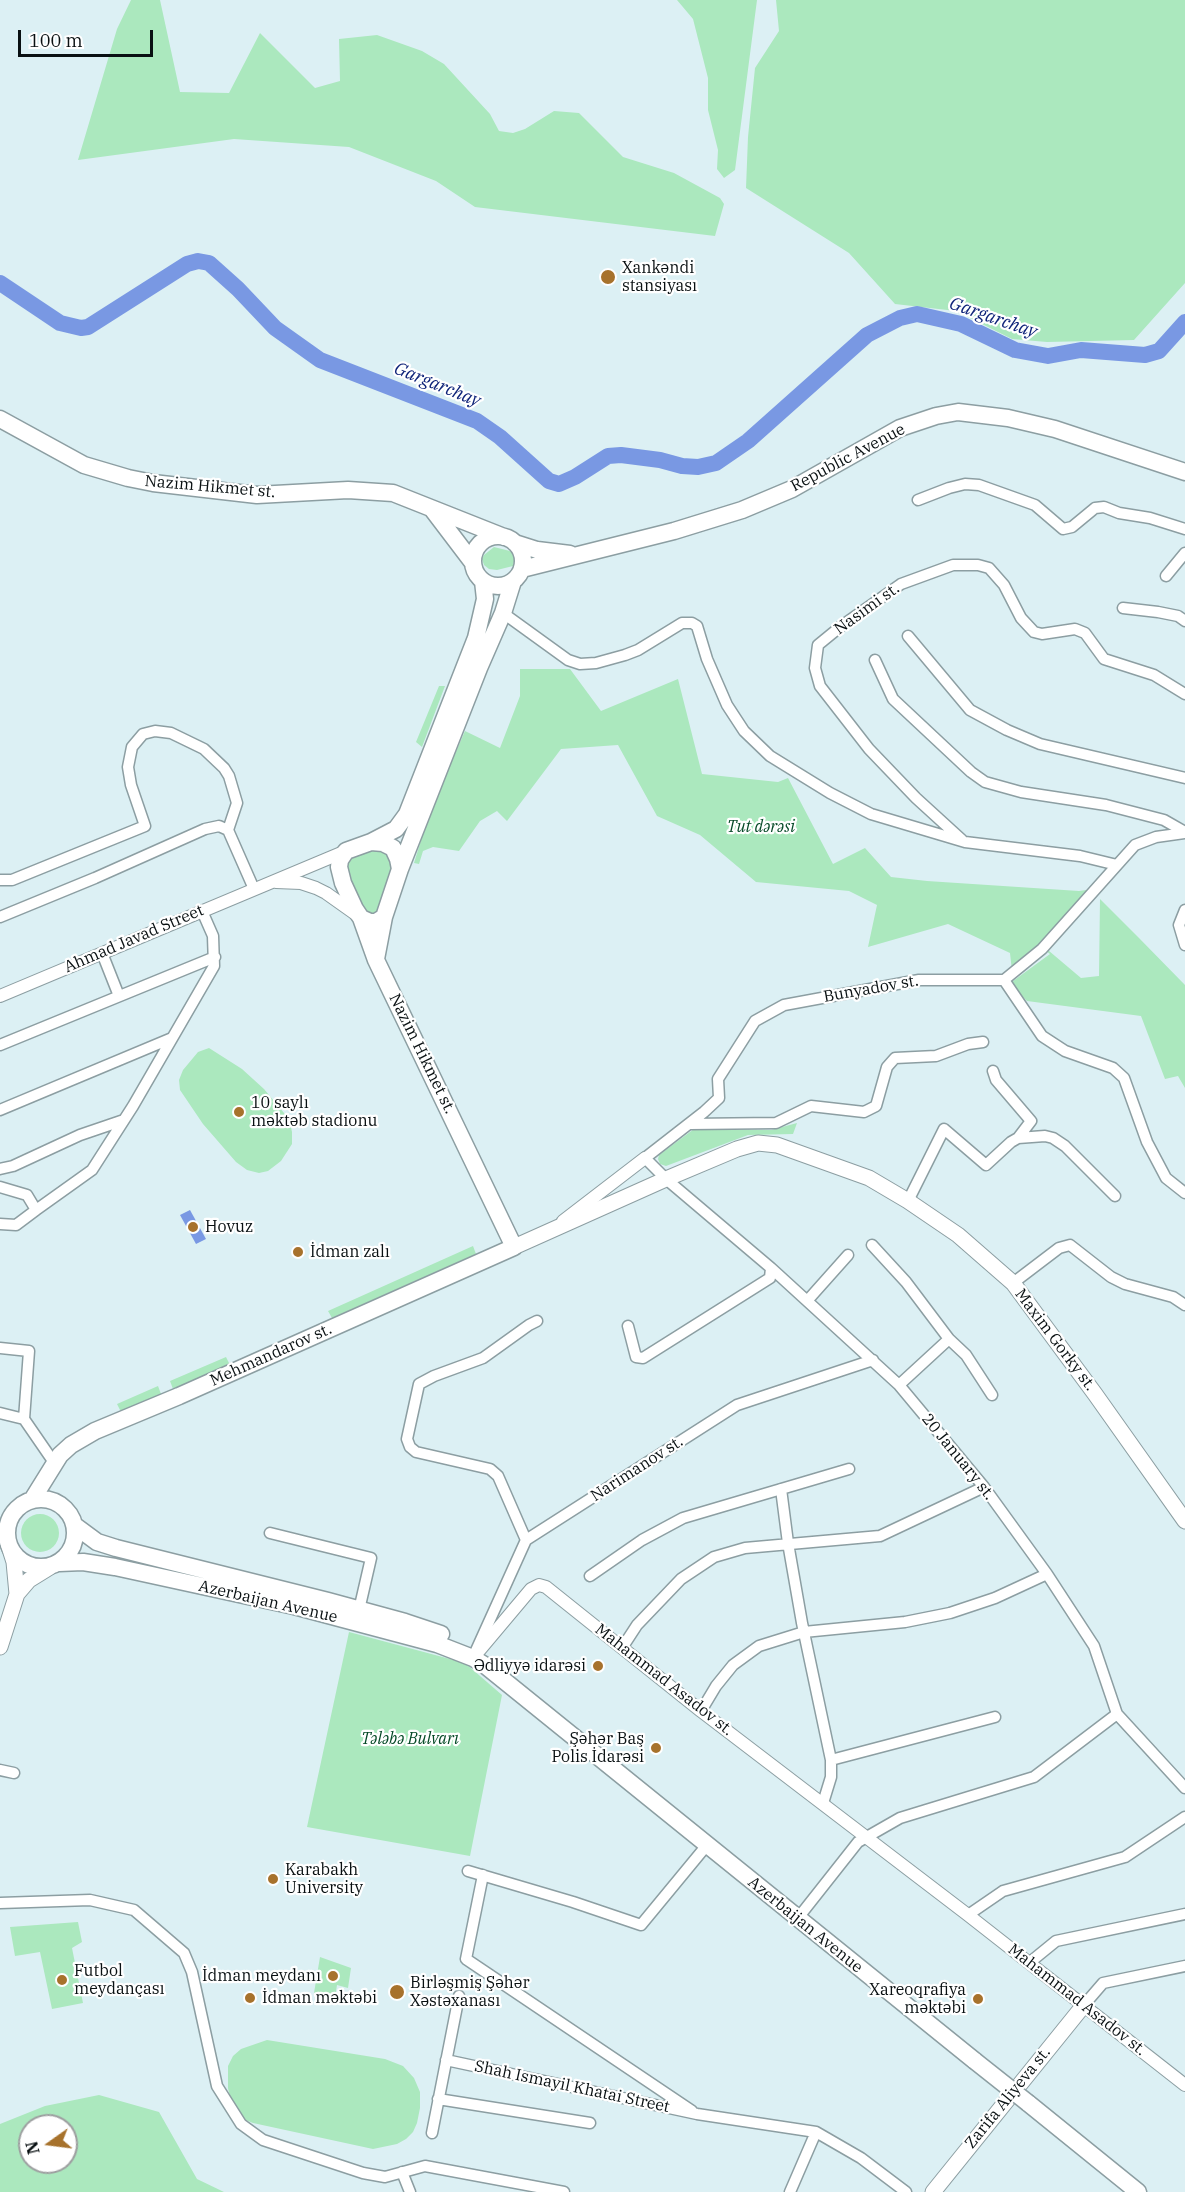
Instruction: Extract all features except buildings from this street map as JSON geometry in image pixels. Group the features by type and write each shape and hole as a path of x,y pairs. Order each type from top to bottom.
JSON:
{"main road":[{"name":"Republic Avenue","path":"517,575 742,510 792,489 900,428 936,416 958,412 1008,418 1055,429 1185,472"},
{"name":"Nazim Hikmet st.","path":"0,419 84,465 136,480 257,495 348,490 393,493 537,550 583,555"},
{"path":"431,508 473,563 478,576 483,581 498,586 517,575"},
{"path":"376,960 384,917 400,869 478,668 503,614 522,555 510,540 496,536 482,542 477,548 473,563"},
{"path":"483,581 485,598 477,638 407,814 396,829 371,842 346,851 340,860 340,873 351,902 361,918 376,960 513,1246"},
{"path":"371,842 383,843 393,848 400,869"},
{"path":"361,918 376,922 384,917"},
{"name":"Mehmandarov st.","path":"32,1500 60,1455 71,1444 95,1431 179,1396 666,1179 737,1149 758,1143"},
{"name":"Maxim Gorky st.","path":"758,1143 777,1145 869,1178 958,1235 1013,1283 1185,1521"},
{"path":"52,1470 54,1502"},
{"path":"0,1647 17,1594 29,1580 67,1555 73,1546 74,1525 70,1515 54,1502 44,1499 32,1500 7,1512 9,1521 4,1540 14,1562 17,1594"},
{"name":"Azerbaijan Avenue","path":"74,1525 97,1542 313,1605 437,1644 473,1658"},
{"path":"4,1540 20,1560 29,1565 39,1568 54,1565"},
{"name":"Azerbaijan Avenue","path":"54,1565 83,1562 313,1605 359,1610 442,1635 458,1644 1138,2192"},
{"name":"Zarifa Aliyeva st.","path":"933,2192 1084,2005"}],"street":[{"path":"918,500 965,484 979,485 1035,506 1063,529 1072,527 1095,508 1104,507 1119,513 1150,518 1185,529"},
{"path":"1166,576 1185,553"},
{"name":"Nasimi st.","path":"964,842 916,798 869,749 819,686 815,668 818,645 901,584 953,565 978,565 989,568 1004,585 1021,618 1034,632 1042,634 1075,629 1085,633 1104,659 1154,675 1185,694"},
{"path":"1123,608 1178,616 1185,621"},
{"path":"503,614 568,660 580,664 596,663 625,655 638,650 682,623 692,623 697,626 707,659 727,705 744,731 770,756 830,793 871,814 964,842 1080,856 1117,865"},
{"path":"908,636 970,711 1006,730 1040,744 1185,778"},
{"path":"875,660 893,699 971,772 985,782 1021,792 1106,805 1164,820 1185,833"},
{"path":"0,880 12,880 145,826 131,785 128,767 132,747 143,734 155,731 171,733 204,749 222,765 229,776 237,803 228,830 254,889"},
{"path":"0,917 205,829 219,826 228,830"},
{"path":"1185,833 1156,837 1135,845 1042,949 1004,980 1042,1036 1058,1046 1113,1068 1124,1078 1147,1142 1166,1178 1185,1193"},
{"name":"Ahmad Javad Street","path":"0,996 346,851"},
{"path":"269,883 301,882 327,892 361,918"},
{"path":"1185,910 1179,925 1185,945"},
{"path":"0,1224 16,1225 92,1170 124,1120 214,966 213,936 202,911"},
{"path":"102,953 119,996"},
{"path":"0,1045 215,957"},
{"name":"Bunyadov st.","path":"550,1231 690,1124 719,1098 718,1079 755,1021 784,1005 919,980 1004,980"},
{"path":"0,1110 171,1038"},
{"path":"690,1124 776,1123 811,1106 864,1112 876,1106 886,1067 895,1058 936,1056 968,1044 983,1042"},
{"path":"908,1201 944,1129 986,1165 1018,1138 1031,1121 996,1080 993,1071"},
{"path":"0,1169 13,1166 80,1135 124,1120"},
{"path":"1018,1138 1045,1136 1053,1138 1065,1146 1115,1196"},
{"name":"20 January st.","path":"645,1158 666,1179 771,1268 899,1385 984,1487 1047,1574 1094,1646 1117,1714 1185,1788"},
{"path":"0,1186 27,1194 36,1210"},
{"path":"872,1245 906,1282 949,1339 966,1355 992,1395"},
{"path":"1013,1283 1059,1248 1070,1245 1111,1277 1125,1284 1173,1297 1185,1305"},
{"path":"807,1301 848,1255"},
{"path":"628,1326 636,1357 643,1358 770,1278 771,1268"},
{"path":"473,1658 526,1540 498,1476 490,1469 416,1452 410,1447 407,1439 419,1384 483,1358 537,1321"},
{"path":"899,1385 949,1339"},
{"path":"0,1348 29,1351 24,1419 52,1470"},
{"name":"Narimanov st.","path":"526,1540 737,1405 873,1360"},
{"path":"0,1413 24,1419"},
{"path":"590,1576 642,1540 683,1518 849,1469"},
{"path":"622,1648 637,1625 681,1579 714,1557 746,1548 880,1536 984,1487"},
{"path":"781,1489 804,1632 831,1760 831,1777 823,1803"},
{"path":"270,1533 371,1558 359,1610"},
{"path":"701,1711 716,1686 733,1665 759,1646 804,1632 896,1624 939,1616 984,1602 1047,1574"},
{"name":"Mahammad Asadov st.","path":"473,1658 531,1589 539,1585 546,1587 701,1711 968,1915 1185,2085"},
{"path":"798,1918 858,1842 900,1818 1034,1777 1117,1714"},
{"path":"831,1760 995,1717"},
{"path":"0,1770 14,1773"},
{"path":"968,1915 1003,1892 1125,1857 1185,1817"},
{"path":"468,1871 641,1925 707,1845"},
{"name":"Shah Ismayil Khatai Street","path":"483,1875 466,1959 697,2114"},
{"path":"0,1903 82,1900 134,1910 184,1953 192,1972 217,2086 241,2124 263,2140 363,2173 385,2177 425,2166 564,2192"},
{"path":"1029,1963 1056,1941 1185,1914"},
{"path":"1084,2005 1104,1983 1185,1966"},
{"path":"432,2133 459,1996"},
{"name":"Shah Ismayil Khatai Street","path":"446,2060 697,2114 816,2132 861,2158 906,2192"},
{"path":"438,2099 590,2123"},
{"path":"790,2192 816,2132"},
{"path":"402,2172 410,2192"}],"green space":[{"path":"131,0 160,0 180,92 229,93 260,33 315,88 340,81 339,39 377,35 422,51 444,64 490,114 499,131 513,133 525,129 554,111 579,113 623,157 674,173 720,198 724,204 715,236 475,207 436,181 349,147 234,139 78,160 117,29"},
{"path":"677,0 757,0 735,170 724,178 717,169 718,150 708,110 708,78 693,19"},
{"path":"776,0 1185,0 1185,283 1134,340 1047,342 1012,339 956,311 895,304 849,253 746,188 748,137 755,68 779,31"},
{"path":"494,547 510,551 515,557 513,566 497,570 489,569 484,565 482,559 484,555"},
{"name":"Tut dərəsi","path":"520,669 570,669 601,711 678,679 702,774 778,782 788,778 833,864 865,848 891,877 1079,891 1093,889 1042,945 1081,978 1099,976 1100,899 1139,938 1185,985 1185,1088 1178,1076 1165,1079 1141,1016 1027,1001 1009,984 1050,954 1041,947 1012,971 1010,953 948,924 868,947 877,905 849,891 756,882 700,835 657,816 618,745 561,749 507,821 497,811 480,821 459,851 433,847 423,851 419,864 414,863 430,811 465,731 500,748 520,696"},
{"path":"439,686 445,686 422,747 416,742"},
{"path":"378,847 395,861 376,917 360,909 345,864 347,859"},
{"name":"10 saylı məktəb stadionu","path":"209,1048 242,1069 264,1089 289,1119 292,1144 281,1161 268,1171 259,1173 247,1170 236,1162 203,1124 180,1090 179,1080 183,1070 198,1052"},
{"path":"797,1123 793,1134 748,1135 666,1166 660,1164 658,1159 659,1155 694,1129 771,1130"},
{"path":"473,1246 476,1254 332,1318 328,1311"},
{"path":"226,1357 230,1365 173,1389 170,1381"},
{"path":"158,1386 161,1394 121,1412 117,1404"},
{"path":"40,1514 54,1519 59,1533 54,1547 40,1552 26,1547 21,1533 26,1519"},
{"name":"Tələbə Bulvarı","path":"349,1632 465,1663 502,1695 470,1856 307,1827"},
{"name":"Futbol meydançası","path":"78,1922 82,1942 72,1948 83,2003 52,2009 40,1952 15,1956 10,1927"},
{"name":"İdman meydanı","path":"320,1957 351,1968 348,1988 337,1985 335,1998 314,1993"},
{"path":"267,2040 385,2059 403,2066 414,2078 420,2092 420,2108 413,2132 397,2144 373,2149 243,2119 232,2107 228,2088 228,2066 233,2056 241,2049"},
{"path":"99,2095 159,2112 197,2179 224,2192 0,2192 0,2124 18,2117 18,2174 78,2174 78,2114 25,2114 45,2106"}],"water":[{"name":"Hovuz","path":"190,1210 206,1239 196,1244 180,1215"}],"waterway":[{"name":"Gargarchay","path":"0,283 60,323 81,328 88,327 187,264 198,261 209,263 238,289 275,328 320,360 477,421 500,437 549,481 559,484 575,477 608,456 621,455 660,460 682,466 698,467 716,463 748,441 867,335 900,318 917,314 961,324 1015,350 1048,356 1081,350 1145,355 1159,351 1185,322"}],"place":[{"name":"Xankəndi stansiyası","path":"608,277"},
{"name":"10 saylı məktəb stadionu","path":"239,1112"},
{"name":"Hovuz","path":"193,1227"},
{"name":"İdman zalı","path":"298,1252"},
{"name":"Ədliyyə idarəsi","path":"598,1666"},
{"name":"Şəhər Baş Polis İdarəsi","path":"656,1748"},
{"name":"Karabakh University","path":"273,1879"},
{"name":"İdman meydanı","path":"333,1976"},
{"name":"Futbol meydançası","path":"62,1980"},
{"name":"Birləşmiş Şəhər Xəstəxanası","path":"397,1992"},
{"name":"İdman məktəbi","path":"250,1998"},
{"name":"Xareoqrafiya məktəbi","path":"978,1999"}]}
